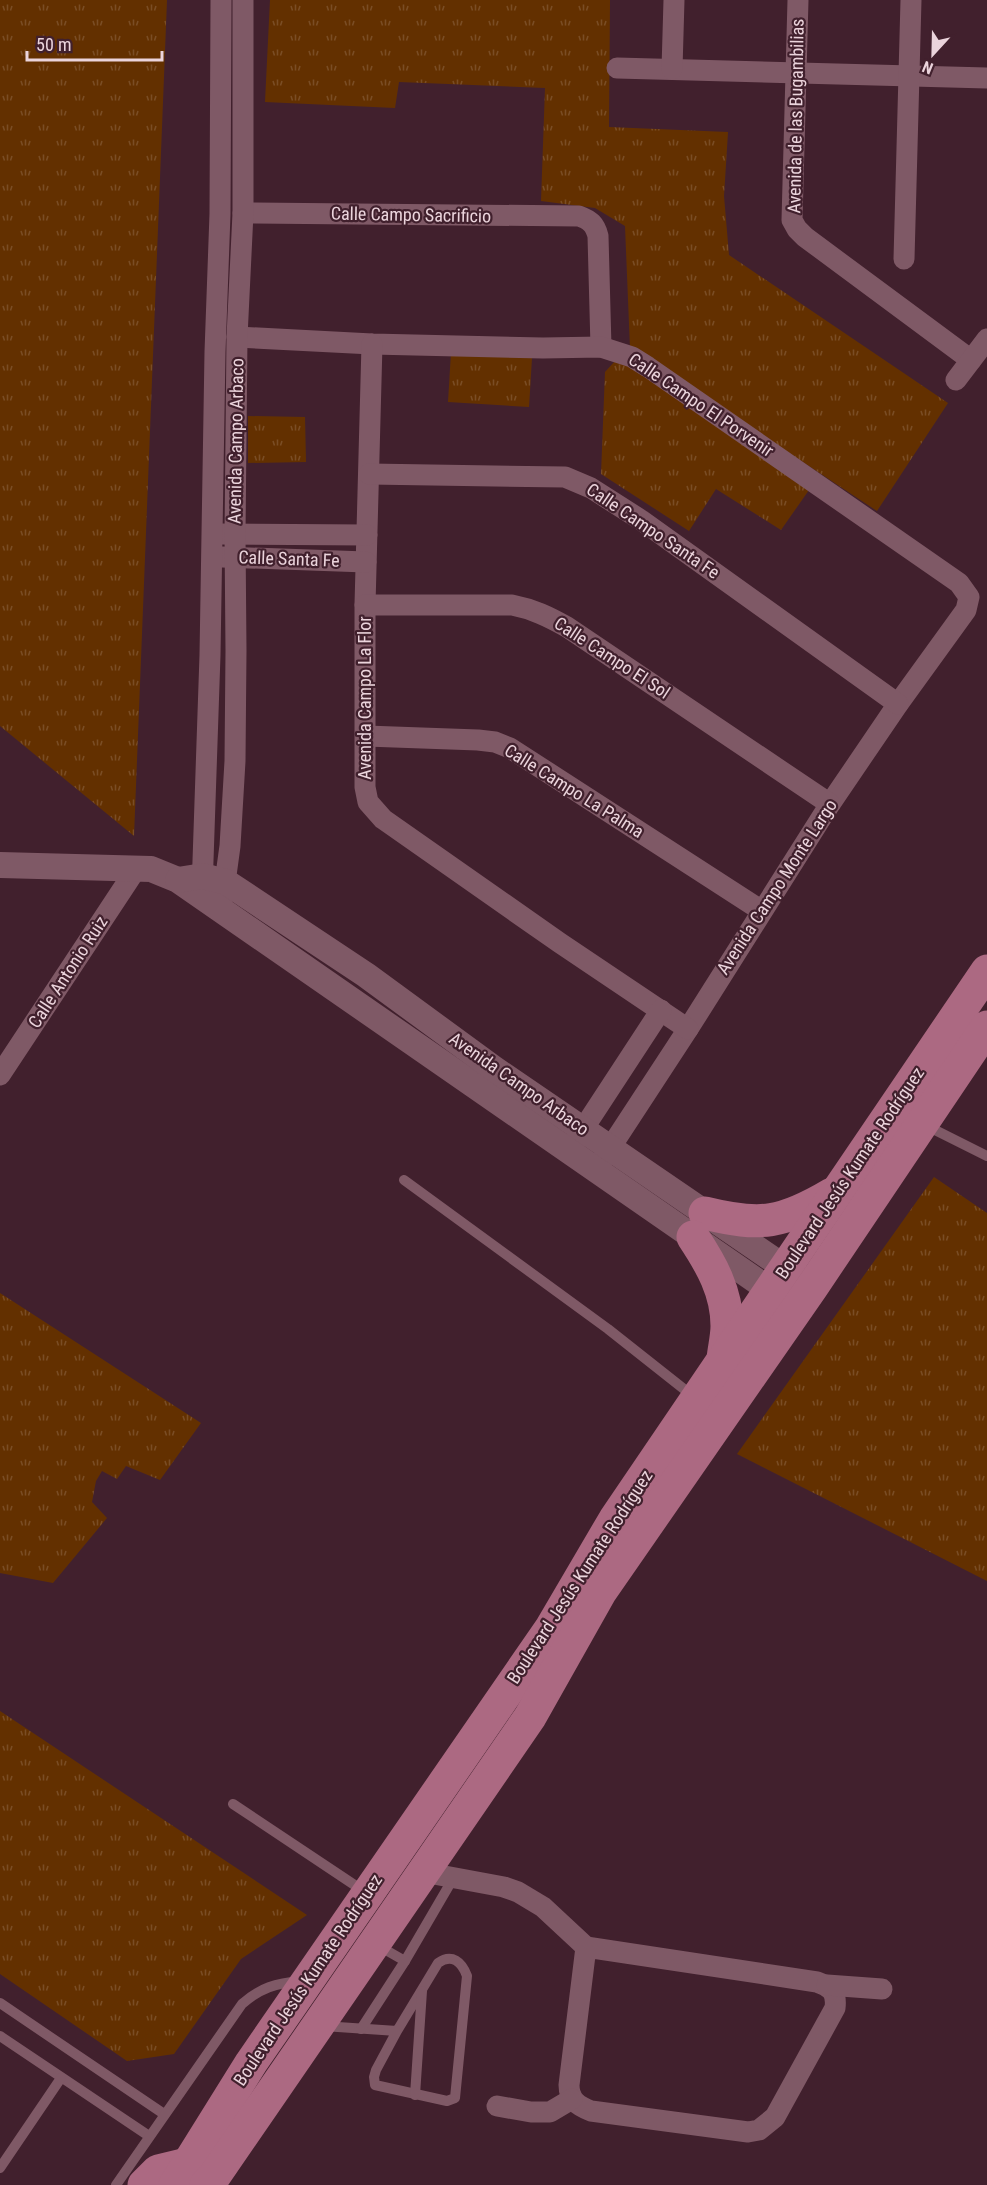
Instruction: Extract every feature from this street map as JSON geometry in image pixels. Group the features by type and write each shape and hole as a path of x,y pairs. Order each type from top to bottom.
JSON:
{"highway":[{"name":"Boulevard Jesús Kumate Rodríguez","path":"198,2179 250,2063 551,1628 615,1519 987,971"},
{"name":"Boulevard Jesús Kumate Rodríguez","path":"198,2179 318,2025 374,1944 439,1874 601,1591 980,1042"},
{"path":"723,1360 727,1326 725,1303 699,1226 734,1221 765,1221 801,1212 839,1190"},
{"path":"503,1696 530,1717"},
{"path":"144,2185 158,2171 198,2179"}],"street":[{"name":"Avenida Campo Arbaco","path":"213,891 212,556 220,214 221,0"},
{"name":"Avenida Campo Arbaco","path":"213,891 230,846 235,761 237,338 243,213 243,0"},
{"path":"672,69 674,0"},
{"name":"Avenida de las Bugambilias","path":"798,0 790,207 792,220 797,229 971,360"},
{"path":"904,260 911,0"},
{"path":"617,68 987,78"},
{"name":"Calle Campo Sacrificio","path":"243,213 579,216 588,219 596,226 598,236 601,347"},
{"name":"Calle Campo El Porvenir","path":"237,338 372,344 601,347 632,357 959,583 969,597 966,610"},
{"path":"956,380 987,339"},
{"name":"Avenida Campo La Flor","path":"372,344 365,605 365,787 368,802 376,813 496,899 688,1029"},
{"name":"Calle Campo Santa Fe","path":"369,474 565,477 579,481 641,520 898,704"},
{"name":"Calle Santa Fe","path":"213,533 367,535"},
{"name":"Calle Santa Fe","path":"212,556 366,562"},
{"name":"Calle Campo El Sol","path":"365,605 512,605 545,615 567,627 830,804"},
{"name":"Avenida Campo Monte Largo","path":"596,1170 830,804 966,610"},
{"name":"Calle Campo La Palma","path":"366,736 478,740 495,742 510,748 762,911"},
{"path":"0,865 152,869 213,891"},
{"name":"Calle Antonio Ruiz","path":"0,1075 136,869"},
{"name":"Avenida Campo Arbaco","path":"213,891 366,975 493,1068 610,1148 699,1226"},
{"name":"Avenida Campo Arbaco","path":"213,891 568,1151 596,1170 699,1226 804,1298"},
{"path":"568,1151 661,1010"},
{"path":"439,1874 504,1887 531,1898 586,1947 827,1985 882,1989"},
{"path":"586,1947 569,2085 572,2099 582,2108 601,2113 748,2132 759,2130 775,2117 833,2014 836,1996 827,1985"},
{"path":"497,2106 531,2112 550,2112 572,2099"}],"lane":[{"path":"922,1123 987,1156"},
{"path":"404,1180 599,1323 696,1399"},
{"path":"233,1804 368,1893"},
{"path":"361,2029 405,1960 439,1874"},
{"path":"374,1944 405,1960"},
{"path":"444,1959 457,1960 464,1966 467,1976 456,2096 447,2101 379,2087 374,2081 376,2070 397,2031 432,1971 444,1959"},
{"path":"116,2185 164,2114 247,2000 263,1988 281,1982 307,1981"},
{"path":"415,2095 422,1988"},
{"path":"0,2003 164,2114"},
{"path":"318,2025 397,2031"},
{"path":"0,2037 149,2136"},
{"path":"0,2168 62,2078"}],"green space":[{"path":"0,0 167,0 134,836 0,726"},
{"path":"270,0 610,0 609,127 728,132 724,196 729,255 948,403 877,511 630,348 625,226 595,208 541,201 545,88 399,82 395,108 265,102"},
{"path":"451,353 532,358 529,407 448,402"},
{"path":"625,360 809,490 781,530 716,489 689,531 601,474 605,372 615,361"},
{"path":"248,416 305,417 306,462 248,463"},
{"path":"934,1177 987,1213 987,1581 737,1454"},
{"path":"0,1293 201,1423 160,1480 126,1466 117,1479 102,1471 96,1481 92,1502 107,1518 53,1583 0,1573"},
{"path":"0,1711 307,1915 241,1959 174,2054 127,2061 0,1974"}]}
